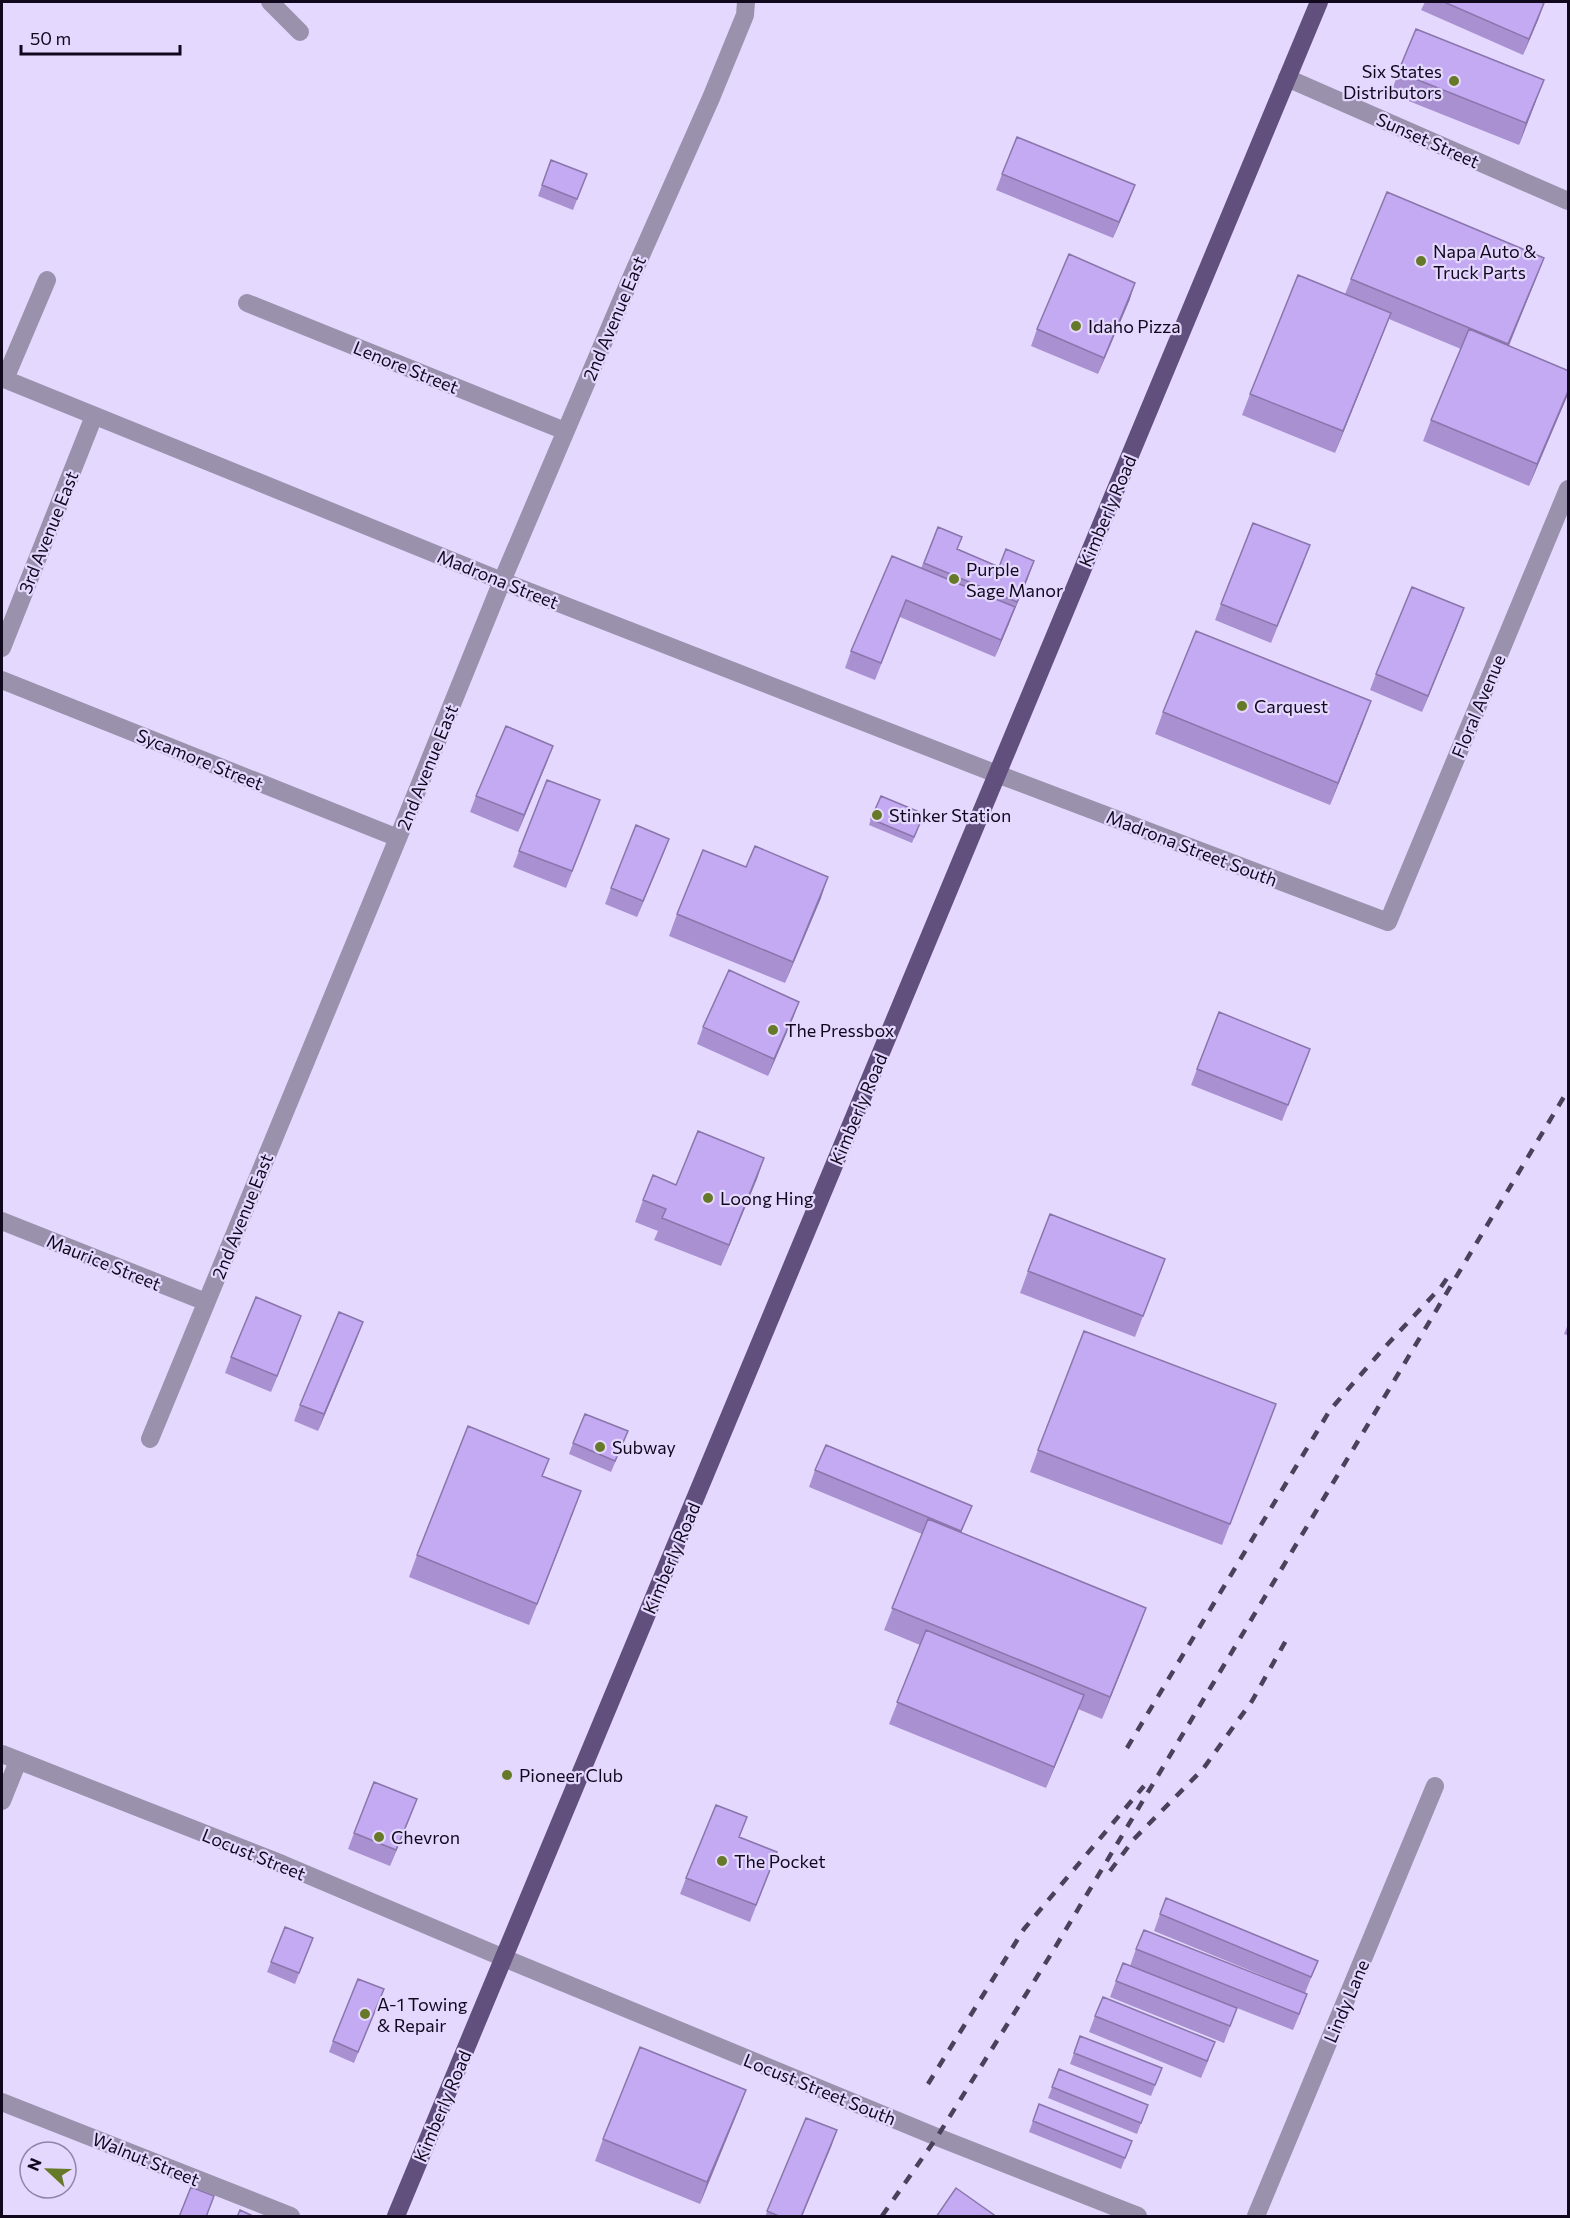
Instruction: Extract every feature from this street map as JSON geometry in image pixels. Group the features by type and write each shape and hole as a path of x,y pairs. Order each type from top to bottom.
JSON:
{"main road":[{"name":"Kimberly Road","path":"396,2217 1319,2"}],"street":[{"path":"270,2 300,32"},
{"name":"2nd Avenue East","path":"150,1438 502,580 711,98 745,15 747,2"},
{"name":"Sunset Street","path":"1287,78 1569,201"},
{"path":"3,379 46,280"},
{"name":"Lenore Street","path":"247,303 566,431"},
{"name":"Madrona Street","path":"3,379 502,580 997,774"},
{"name":"3rd Avenue East","path":"2,648 94,416"},
{"name":"Floral Avenue","path":"1388,922 1569,489"},
{"name":"Sycamore Street","path":"2,680 398,838"},
{"name":"Madrona Street South","path":"997,774 1388,922"},
{"name":"Maurice Street","path":"2,1221 206,1302"},
{"path":"2,1801 10,1757"},
{"name":"Locust Street","path":"10,1757 282,1864 504,1958"},
{"name":"Lindy Lane","path":"1256,2217 1435,1786"},
{"name":"Locust Street South","path":"504,1958 1119,2213 1138,2217"},
{"name":"Walnut Street","path":"2,2102 291,2217"}],"building":[{"path":"1444,2 1540,2 1544,3 1529,39"},
{"path":"1416,29 1544,80 1526,123 1398,72"},
{"path":"1017,137 1135,185 1119,222 1002,174"},
{"path":"551,160 587,174 577,199 542,185"},
{"path":"1387,192 1544,258 1508,344 1351,279"},
{"path":"1069,254 1135,283 1104,358 1037,329"},
{"path":"1298,275 1391,313 1343,431 1250,394"},
{"path":"1469,329 1569,371 1569,389 1537,464 1431,420"},
{"path":"1253,523 1310,545 1277,626 1221,604"},
{"path":"938,527 962,537 957,549 999,567 1006,549 1034,561 1017,602 924,563"},
{"path":"892,556 1015,607 1001,640 906,600 881,663 851,651"},
{"path":"1412,587 1464,608 1428,696 1376,674"},
{"path":"1196,631 1371,701 1338,783 1163,712"},
{"path":"506,726 553,746 524,815 476,796"},
{"path":"547,780 600,800 572,871 519,851"},
{"path":"881,796 924,814 914,837 871,819"},
{"path":"636,825 669,839 643,901 611,888"},
{"path":"755,846 828,877 793,962 677,914 703,850 746,867"},
{"path":"729,970 799,1002 774,1059 703,1027"},
{"path":"1219,1012 1310,1049 1288,1105 1197,1069"},
{"path":"698,1131 764,1158 729,1245 662,1218 666,1209 643,1200 653,1175 676,1185"},
{"path":"1050,1214 1165,1259 1143,1316 1028,1271"},
{"path":"256,1297 301,1316 277,1376 231,1357"},
{"path":"339,1312 363,1322 324,1414 300,1405"},
{"path":"1084,1331 1276,1404 1230,1524 1038,1450"},
{"path":"585,1414 628,1431 615,1461 573,1443"},
{"path":"468,1426 549,1459 542,1476 581,1491 537,1604 417,1555"},
{"path":"826,1445 972,1506 961,1531 815,1470"},
{"path":"928,1519 1146,1608 1110,1697 892,1608"},
{"path":"926,1630 1084,1695 1054,1767 897,1702"},
{"path":"374,1782 417,1799 396,1850 354,1833"},
{"path":"716,1805 747,1817 739,1837 777,1852 756,1905 686,1878"},
{"path":"1166,1898 1318,1961 1311,1977 1160,1914"},
{"path":"285,1927 313,1938 299,1973 271,1962"},
{"path":"1144,1930 1307,1994 1299,2014 1136,1949"},
{"path":"1123,1963 1237,2008 1230,2026 1116,1981"},
{"path":"358,1979 384,1989 358,2052 333,2041"},
{"path":"1103,1997 1215,2042 1207,2061 1095,2016"},
{"path":"1080,2036 1162,2068 1155,2085 1074,2053"},
{"path":"640,2047 746,2090 707,2182 603,2139"},
{"path":"1059,2069 1148,2105 1141,2123 1052,2087"},
{"path":"1039,2104 1132,2141 1125,2158 1033,2121"},
{"path":"806,2118 837,2130 801,2217 781,2217 767,2211"},
{"path":"191,2187 214,2196 206,2217 179,2217"},
{"path":"956,2188 997,2217 936,2217"},
{"path":"240,2210 255,2217 237,2217"}],"railway":[{"path":"882,2216 937,2137 1053,1951 1568,1090"},
{"path":"1127,1748 1330,1410 1441,1287 1452,1271"},
{"path":"1110,1871 1134,1839 1203,1769 1252,1701 1289,1635"},
{"path":"928,2084 1024,1929 1144,1786"}],"place":[{"name":"Six States Distributors","path":"1454,81"},
{"name":"Napa Auto & Truck Parts","path":"1421,261"},
{"name":"Idaho Pizza","path":"1076,326"},
{"name":"Purple Sage Manor","path":"954,579"},
{"name":"Carquest","path":"1242,706"},
{"name":"Stinker Station","path":"877,815"},
{"name":"The Pressbox","path":"773,1030"},
{"name":"Loong Hing","path":"708,1198"},
{"name":"Subway","path":"600,1447"},
{"name":"Pioneer Club","path":"507,1775"},
{"name":"Chevron","path":"379,1837"},
{"name":"The Pocket","path":"722,1861"},
{"name":"A-1 Towing & Repair","path":"365,2014"}]}
